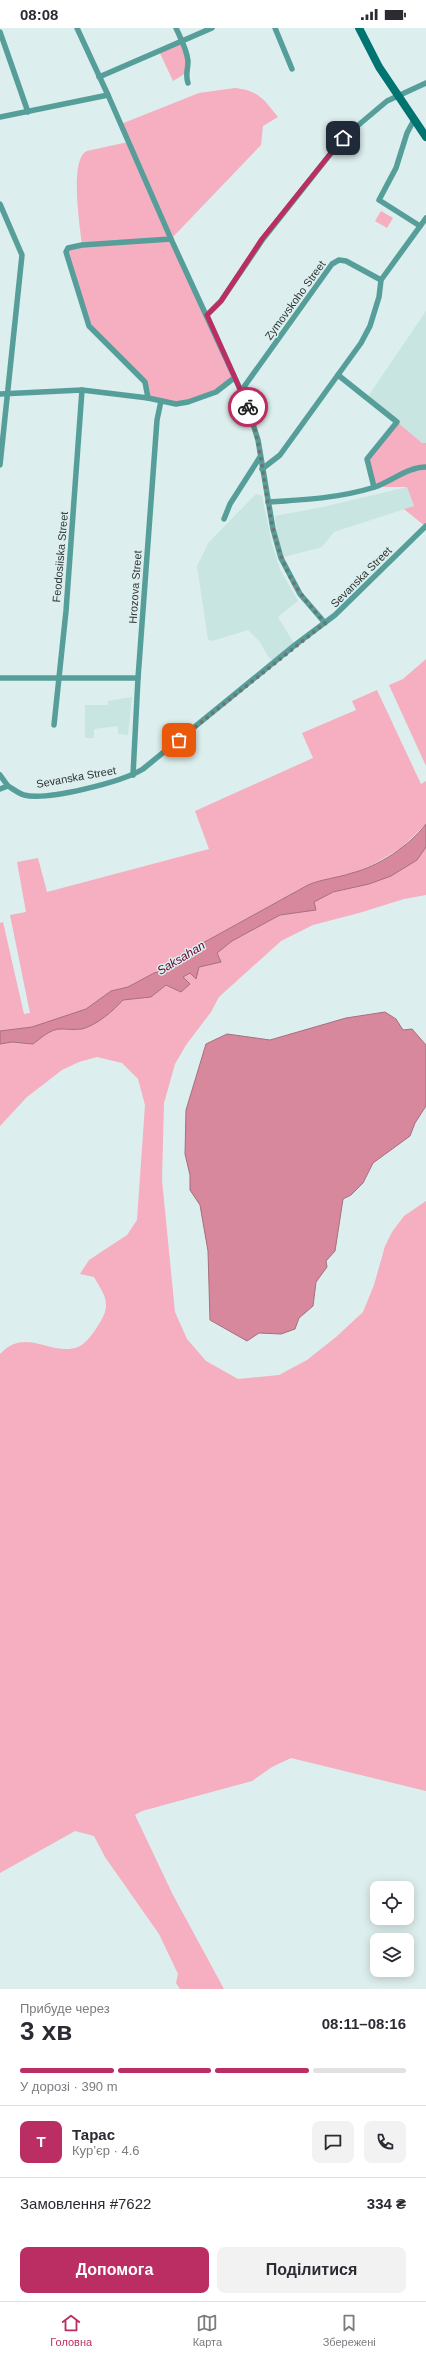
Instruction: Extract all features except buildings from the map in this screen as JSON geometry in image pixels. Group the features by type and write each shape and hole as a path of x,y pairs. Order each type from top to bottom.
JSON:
{"main road":[{"path":"359,28 379,67 426,137"}],"street":[{"path":"77,28 171,239 241,391 252,420 273,529 287,570 300,594 325,623"},
{"path":"176,28 187,53 188,63 186,73 188,83"},
{"path":"99,78 212,28"},
{"path":"275,28 292,69"},
{"path":"0,32 28,112"},
{"path":"207,315 221,301 262,239 343,138 378,107 426,83"},
{"path":"0,117 108,96"},
{"path":"414,120 404,140 396,168 379,200 420,226"},
{"path":"0,204 22,255 0,465"},
{"path":"262,469 280,455 361,343 370,326 379,297 381,280 426,218"},
{"path":"148,398 148,391 145,382 89,326 66,252 68,248 82,245 171,239"},
{"name":"Zymovskoho Street","path":"241,391 332,264 339,260 346,261 381,280"},
{"path":"338,375 397,422 367,459 374,487"},
{"path":"0,394 82,390 148,398 176,404 188,402 216,392 234,378"},
{"name":"Feodosiiska Street","path":"54,725 57,678 66,604 82,390"},
{"name":"Hrozova Street","path":"133,775 138,678 156,420 161,401"},
{"path":"224,519 230,504 260,456"},
{"path":"268,502 327,498 374,487 409,471 426,467"},
{"name":"Sevanska Street","path":"8,786 24,795 46,795 100,785 133,775 340,611 426,526"},
{"path":"0,678 138,678"},
{"path":"0,775 8,786 0,789"}],"shaded area":[{"path":"182,41 187,53 186,73 173,81 159,51"},
{"path":"235,88 250,91 260,96 278,117 263,126 261,145 171,239 234,378 223,387 176,404 148,398 147,386 94,333 66,252 68,248 82,245 77,194 78,166 82,157 87,151 128,142 121,124 199,93"},
{"path":"381,211 393,218 387,228 375,221"},
{"path":"426,311 426,443 422,443 367,398"},
{"path":"397,422 422,443 426,443 426,527 404,509 414,506 407,487 374,487 367,459"},
{"path":"407,487 414,506 334,532 322,547 284,557 278,543 275,516 323,507"},
{"path":"256,494 262,496 272,544 280,569 298,601 278,617 295,645 275,661 269,658 260,642 248,630 212,641 208,639 197,566 209,542"},
{"path":"426,659 426,766 389,685 403,679"},
{"path":"377,690 421,784 426,781 426,824 401,848 374,864 352,874 308,885 172,960 166,970 154,973 128,987 111,991 86,1009 32,1027 0,1031 0,923 3,922 24,1014 30,1013 10,915 26,912 17,862 38,858 47,892 209,849 195,811 313,758 302,733 356,710 352,701"},
{"path":"132,697 128,735 118,734 118,726 94,729 94,738 85,738 85,705 108,705 108,701"},
{"path":"426,847 426,895 404,899 313,925 281,941 219,997 211,1012 186,1045 175,1064 164,1103 162,1180 175,1312 187,1339 206,1361 238,1379 279,1375 307,1360 336,1337 363,1312 374,1285 385,1246 392,1232 404,1216 426,1201 426,1791 291,1758 272,1767 252,1781 142,1811 135,1815 173,1895 224,1989 180,1989 176,1983 178,1974 159,1934 105,1857 94,1836 75,1831 0,1873 0,1354 10,1346 19,1342 29,1342 68,1349 78,1347 93,1334 99,1324 105,1311 106,1300 94,1277 80,1274 89,1260 127,1235 137,1220 145,1105 138,1079 122,1063 97,1057 79,1062 62,1070 27,1097 0,1126 0,1044 11,1042 33,1044 56,1029 82,1029 88,1027 104,1017 123,1000 151,997 166,985 198,967 221,962 217,953 232,941 280,915 316,910 313,902 333,892 369,884 417,860"}],"water":[{"name":"Saksahan","path":"426,824 426,847 417,860 391,876 369,884 333,892 314,902 316,910 280,915 232,941 217,953 221,962 199,967 196,979 190,973 183,977 190,984 181,992 166,985 151,997 123,1000 104,1017 88,1027 82,1029 56,1029 33,1044 12,1042 0,1044 0,1031 32,1027 86,1009 111,991 128,987 154,973 166,970 172,960 308,885 362,870 383,860 411,840"},
{"path":"385,1012 396,1019 403,1030 412,1029 426,1045 426,1106 415,1123 410,1136 373,1163 363,1183 351,1195 343,1199 335,1251 326,1261 327,1267 316,1282 313,1306 299,1318 295,1329 281,1334 259,1333 247,1341 210,1320 208,1251 200,1205 190,1190 190,1175 185,1154 186,1110 206,1044 227,1034 270,1040 346,1018"}],"way so far":[{"path":"179,740 325,623 300,594 281,558 266,494 258,440 248,407"}],"route":[{"path":"248,407 207,315 221,301 262,239 343,138"}]}
